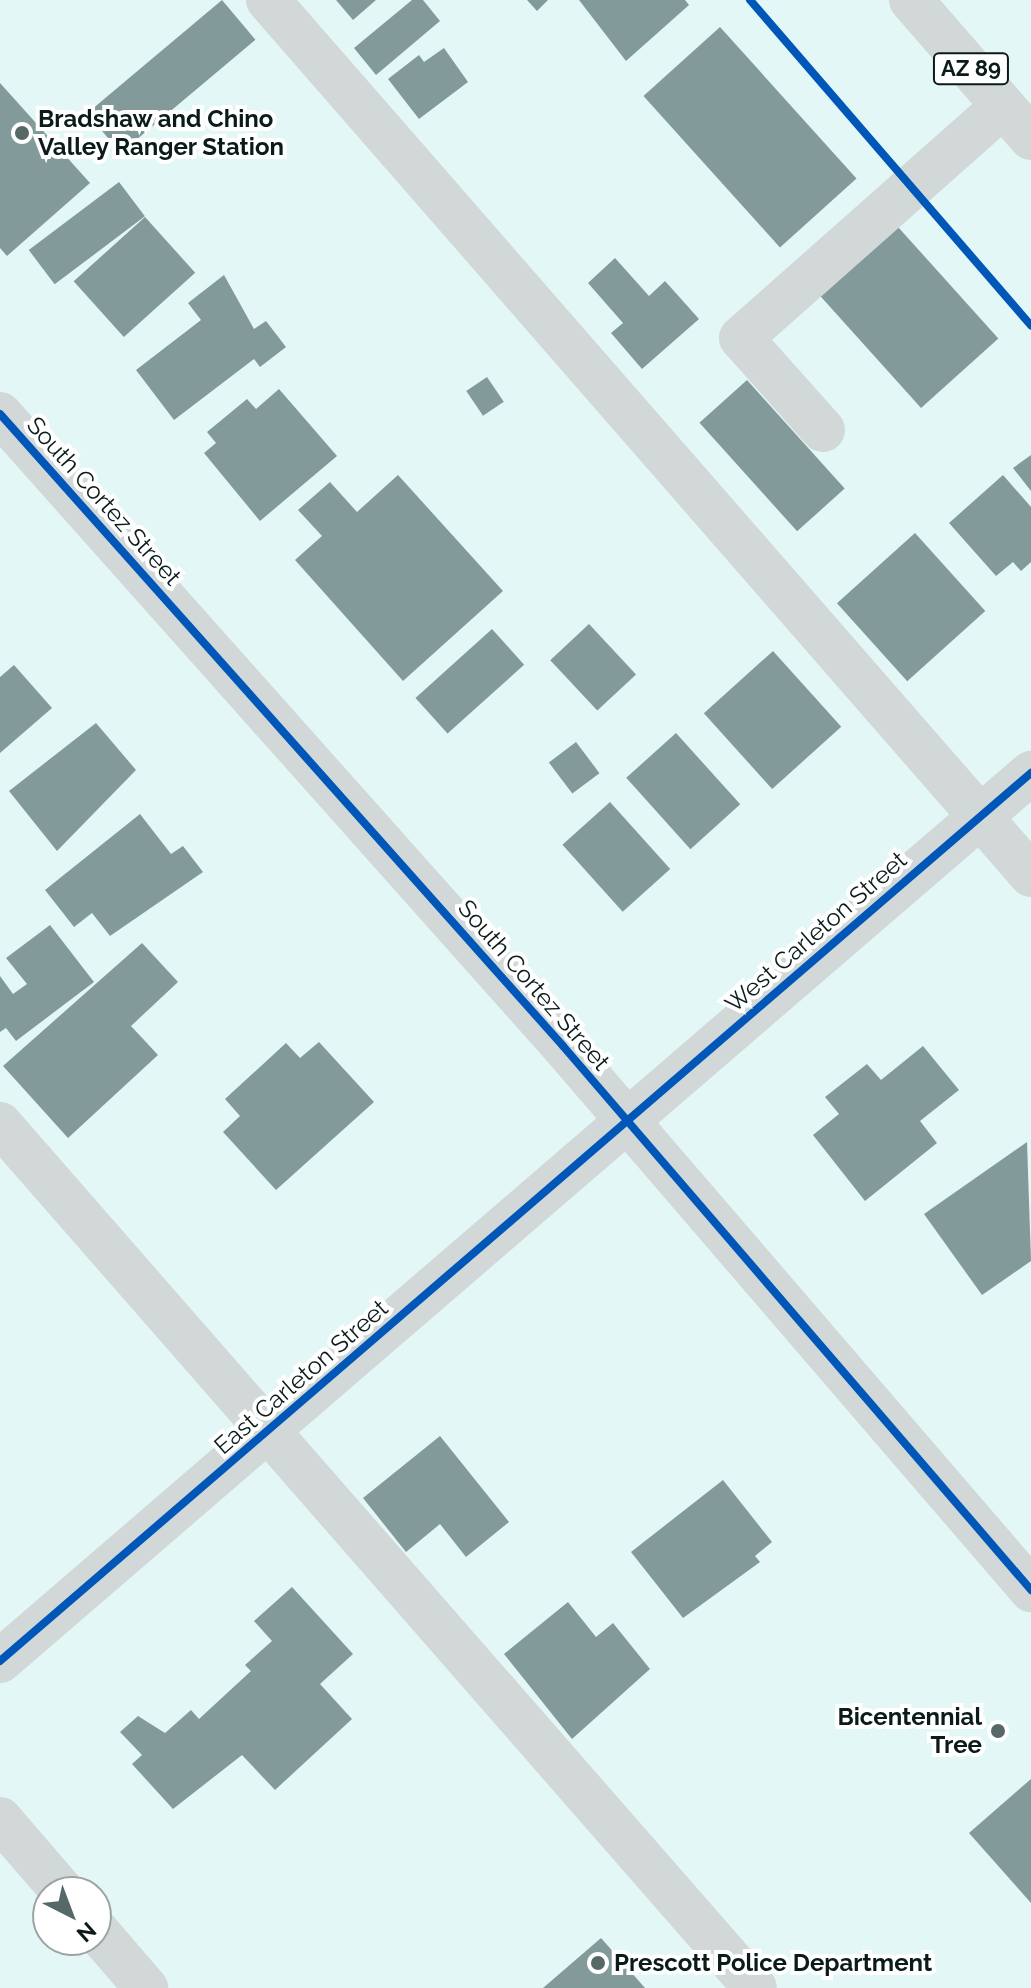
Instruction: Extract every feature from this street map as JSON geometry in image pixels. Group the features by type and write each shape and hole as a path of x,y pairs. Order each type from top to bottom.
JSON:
{"street":[{"path":"268,0 1031,875"},
{"name":"AZ 89","path":"911,0 1017,122"},
{"path":"823,430 741,338 1017,122"},
{"name":"South Cortez Street","path":"0,414 627,1122 1031,1590"},
{"name":"West Carleton Street","path":"627,1122 1031,773"},
{"name":"East Carleton Street","path":"0,1661 627,1122"},
{"path":"0,1124 755,1988"},
{"path":"0,1819 49,1876"},
{"path":"112,1949 146,1988"}],"building":[{"path":"222,0 255,40 121,153 87,113"},
{"path":"336,0 376,0 353,20"},
{"path":"412,0 423,0 440,21 376,75 354,48"},
{"path":"527,0 548,0 537,11"},
{"path":"579,0 685,0 689,5 626,61"},
{"path":"720,27 857,179 780,248 643,96"},
{"path":"444,48 468,82 419,119 388,79 419,55 424,62"},
{"name":"Bradshaw and Chino Valley Ranger Station","path":"0,83 90,183 7,256 0,248"},
{"path":"119,182 145,216 55,284 29,250"},
{"path":"145,217 195,273 124,337 74,281"},
{"path":"898,227 998,338 921,408 821,297"},
{"path":"615,258 649,296 665,281 699,319 642,369 611,333 623,323 588,283"},
{"path":"224,275 254,329 266,321 286,347 260,367 254,359 174,420 136,370 201,320 188,303"},
{"path":"487,377 504,402 483,416 466,391"},
{"path":"747,380 845,488 797,531 699,423"},
{"path":"279,389 337,456 260,521 204,453 216,443 207,432 247,399 256,409"},
{"path":"1031,455 1031,491 1013,468"},
{"path":"398,475 503,591 403,681 295,560 322,536 298,510 330,482 357,512"},
{"path":"1003,475 1031,507 1031,562 1021,571 1013,562 996,576 949,523"},
{"path":"915,533 985,611 907,681 837,603"},
{"path":"589,624 636,674 597,711 550,660"},
{"path":"492,629 524,665 448,734 415,698"},
{"path":"773,651 841,727 772,789 704,713"},
{"path":"14,665 52,708 0,753 0,677"},
{"path":"96,723 136,770 57,851 9,791"},
{"path":"676,733 740,804 690,849 626,778"},
{"path":"576,742 599,773 572,794 549,762"},
{"path":"610,802 670,869 623,912 562,845"},
{"path":"140,814 171,854 183,846 203,872 110,936 92,913 74,927 45,890"},
{"path":"50,925 94,982 16,1041 6,1028 0,1032 0,976 13,994 27,984 6,958"},
{"path":"142,943 178,982 131,1026 158,1055 68,1138 3,1066"},
{"path":"319,1042 374,1102 276,1190 223,1132 240,1116 225,1099 286,1043 300,1058"},
{"path":"923,1046 959,1090 920,1121 937,1143 865,1201 813,1135 839,1114 825,1097 867,1064 881,1080"},
{"path":"1027,1142 1031,1261 982,1295 924,1214"},
{"path":"440,1436 509,1522 466,1557 440,1524 406,1552 363,1498"},
{"path":"723,1480 772,1542 755,1556 760,1562 683,1618 631,1552"},
{"path":"292,1587 353,1654 320,1684 352,1719 275,1790 242,1755 173,1809 132,1764 142,1755 120,1732 138,1716 165,1733 191,1710 199,1719 251,1671 245,1665 272,1641 254,1621"},
{"path":"568,1602 596,1637 613,1623 650,1669 572,1739 504,1654"},
{"path":"1031,1779 1031,1903 969,1833"},
{"name":"Prescott Police Department","path":"601,1938 645,1988 543,1988"}],"cycle path":[{"path":"750,0 1031,326"},
{"path":"0,414 563,1046 1031,1590"},
{"path":"0,1661 1031,773"}],"place":[{"name":"Bradshaw and Chino Valley Ranger Station","path":"22,133"},
{"name":"Bicentennial Tree","path":"998,1731"},
{"name":"Prescott Police Department","path":"598,1963"}]}
